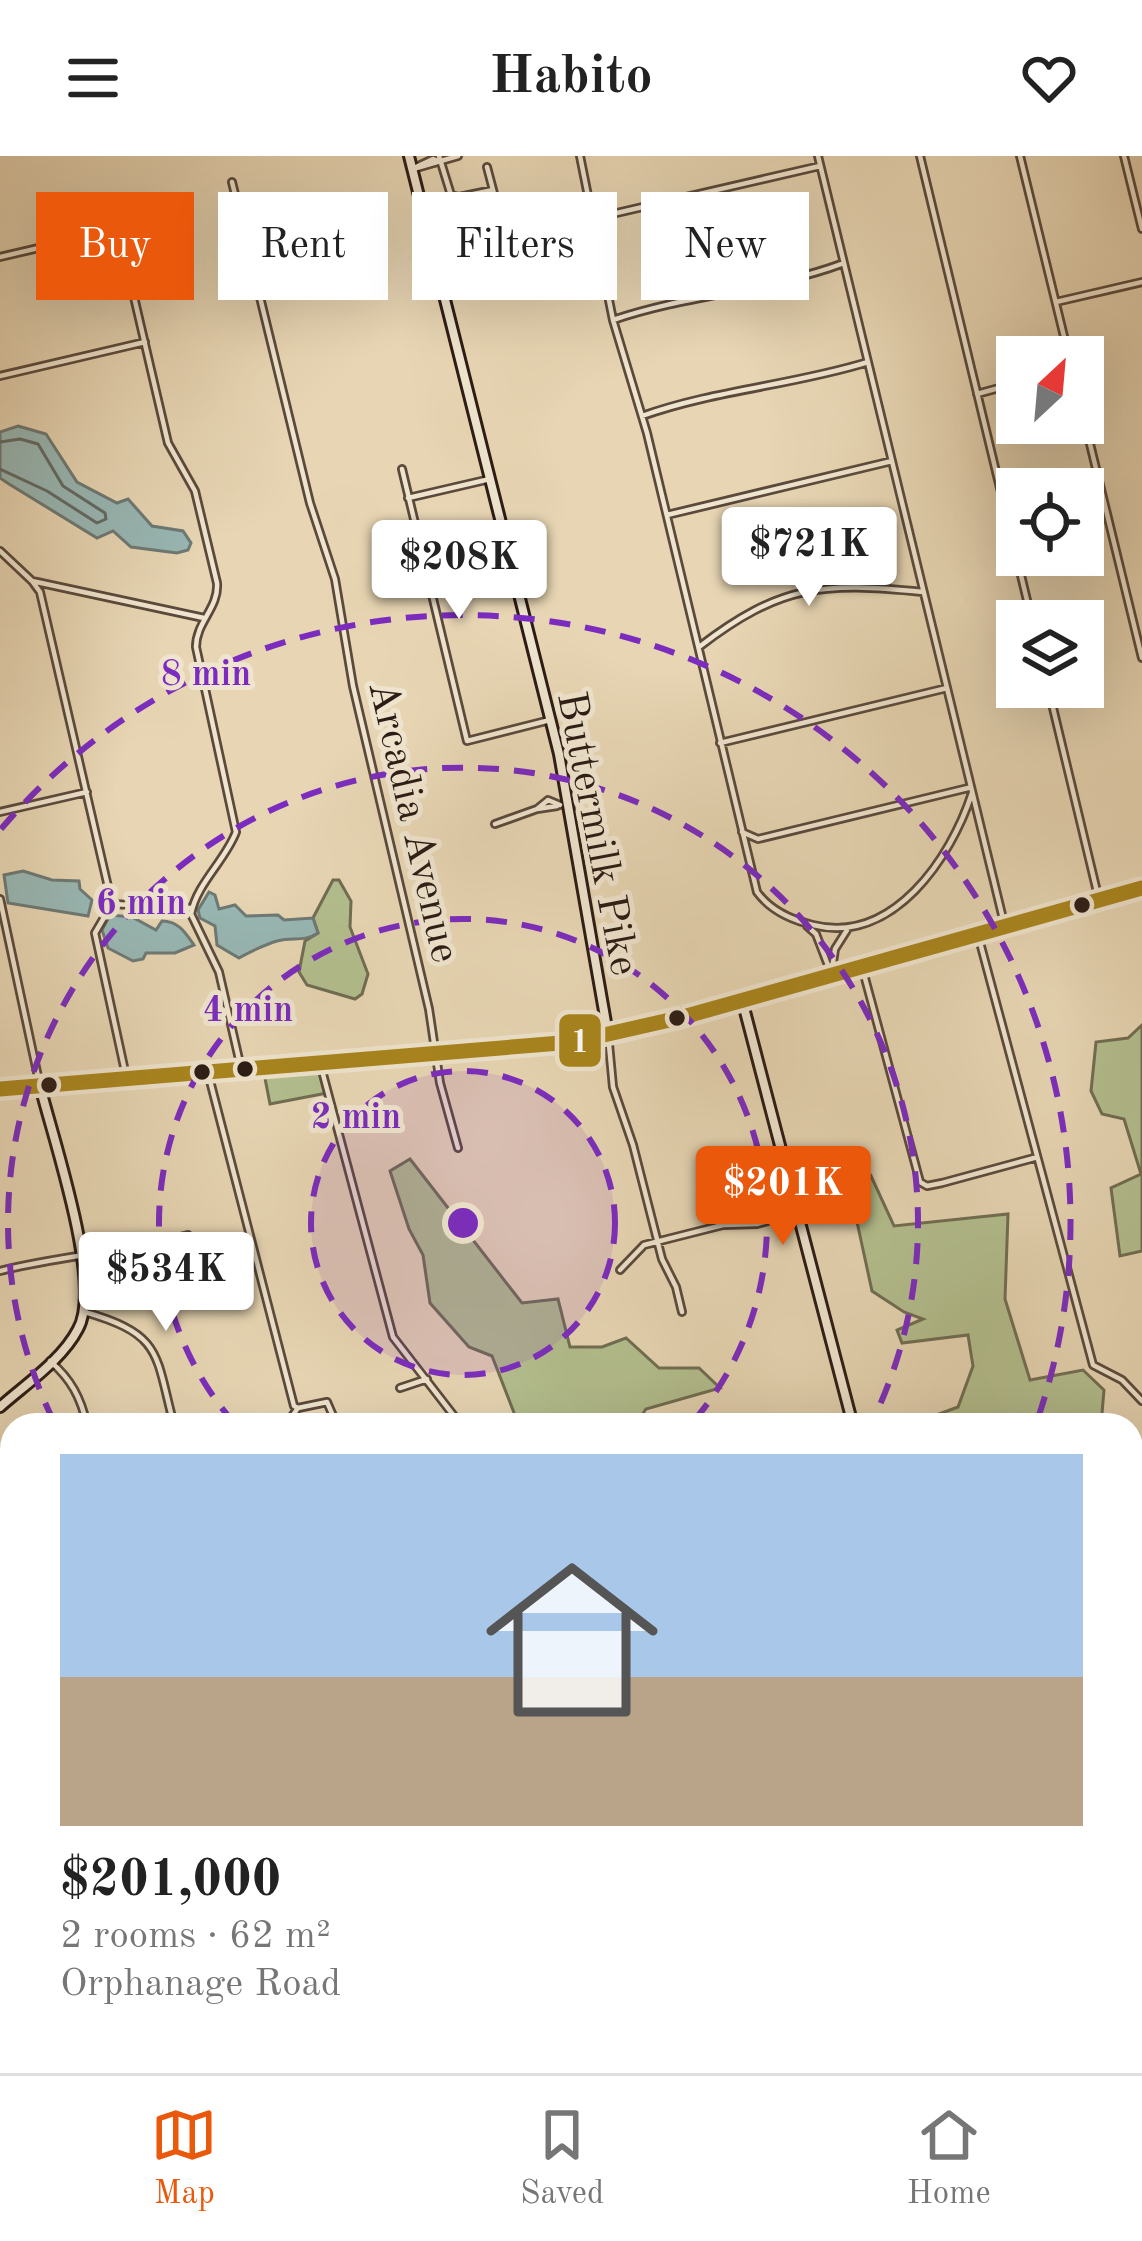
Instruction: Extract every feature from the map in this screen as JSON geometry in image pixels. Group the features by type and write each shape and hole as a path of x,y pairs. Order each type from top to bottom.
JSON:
{"main road":[{"name":"Buttermilk Pike","path":"409,156 550,720 608,1034"},
{"path":"0,1089 538,1046 608,1034 1142,888"},
{"path":"742,1000 850,1413"},
{"path":"0,1407 73,1338 85,1312 87,1291 80,1252 40,1086"}],"street":[{"path":"413,169 458,156"},
{"path":"580,156 589,192"},
{"path":"818,156 1005,927"},
{"path":"920,156 1027,600"},
{"path":"1020,156 1064,336"},
{"path":"1124,156 1142,229"},
{"path":"440,159 451,195 460,197 493,190 487,167"},
{"path":"617,213 820,166"},
{"name":"Arcadia Avenue","path":"232,182 310,503 335,579 353,686 458,1148"},
{"path":"0,257 114,233 122,241 168,443 195,491 217,583 214,604 197,630 196,647 237,823 227,853 192,908 219,972 242,1069"},
{"path":"613,320 678,300 771,284 844,263"},
{"path":"1056,302 1142,282"},
{"path":"609,300 761,898 817,934 831,975"},
{"path":"0,376 145,342"},
{"path":"642,416 704,397 809,380 868,362"},
{"path":"977,394 996,389"},
{"path":"1090,444 1142,658"},
{"path":"667,515 892,461"},
{"path":"402,469 466,741 550,720"},
{"path":"408,498 490,479"},
{"path":"0,551 40,592 112,904 95,933 127,1079"},
{"path":"32,581 204,618"},
{"path":"698,647 753,610 803,589 858,586 922,592"},
{"path":"720,743 947,688"},
{"path":"1053,708 1099,900"},
{"path":"742,832 758,839 971,790"},
{"path":"802,922 849,928 883,916 918,886 962,825 971,790"},
{"path":"0,812 87,792"},
{"path":"495,824 537,809 548,800 564,803"},
{"path":"747,855 758,839"},
{"path":"0,899 40,1086"},
{"path":"112,904 192,908"},
{"path":"831,975 835,950 849,928"},
{"path":"978,935 1093,1365 1122,1380 1142,1401"},
{"path":"0,958 11,956"},
{"path":"862,967 920,1182 927,1186 942,1183 1036,1157"},
{"path":"608,1034 614,1087 682,1312"},
{"path":"320,1063 393,1337 452,1413"},
{"path":"208,1073 298,1408"},
{"path":"620,1270 636,1250 658,1241 796,1213"},
{"path":"0,1271 80,1252 101,1253 188,1235"},
{"path":"85,1312 131,1328 144,1338 157,1358 171,1413"},
{"path":"50,1361 65,1373 84,1413"},
{"path":"400,1388 427,1379"},
{"path":"294,1413 327,1402 332,1413"}],"green space":[{"path":"333,880 339,880 351,901 350,927 368,974 362,994 355,999 307,985 299,972 305,941 318,933 313,918"},
{"path":"1142,1025 1142,1251 1120,1256 1111,1188 1141,1174 1124,1119 1102,1114 1091,1091 1096,1042 1128,1038"},
{"path":"320,1063 327,1093 270,1104 263,1068"},
{"path":"410,1159 522,1303 558,1299 570,1347 602,1347 626,1338 659,1368 699,1368 720,1388 643,1413 514,1413 492,1356 469,1347 430,1303 423,1255 390,1171"},
{"path":"871,1176 894,1226 1008,1214 1005,1299 1030,1380 1083,1370 1104,1390 1102,1413 942,1413 958,1407 973,1366 968,1335 902,1343 897,1330 923,1319 872,1291 852,1199"}],"water":[{"path":"18,426 46,434 77,482 117,503 128,499 152,526 183,531 191,543 188,550 131,547 113,531 97,538 0,478 0,432"},
{"path":"23,871 52,880 79,881 80,889 92,900 88,916 8,903 4,875"},
{"path":"209,892 215,895 219,909 235,905 246,916 313,918 318,933 277,941 239,958 217,945 215,926 200,918 198,910"},
{"path":"110,915 132,917 156,930 162,921 172,923 194,945 175,953 146,953 133,961 108,948 102,930"}],"transit line":[{"name":"1","path":"0,1089 573,1042 683,1017 1142,888"}]}
